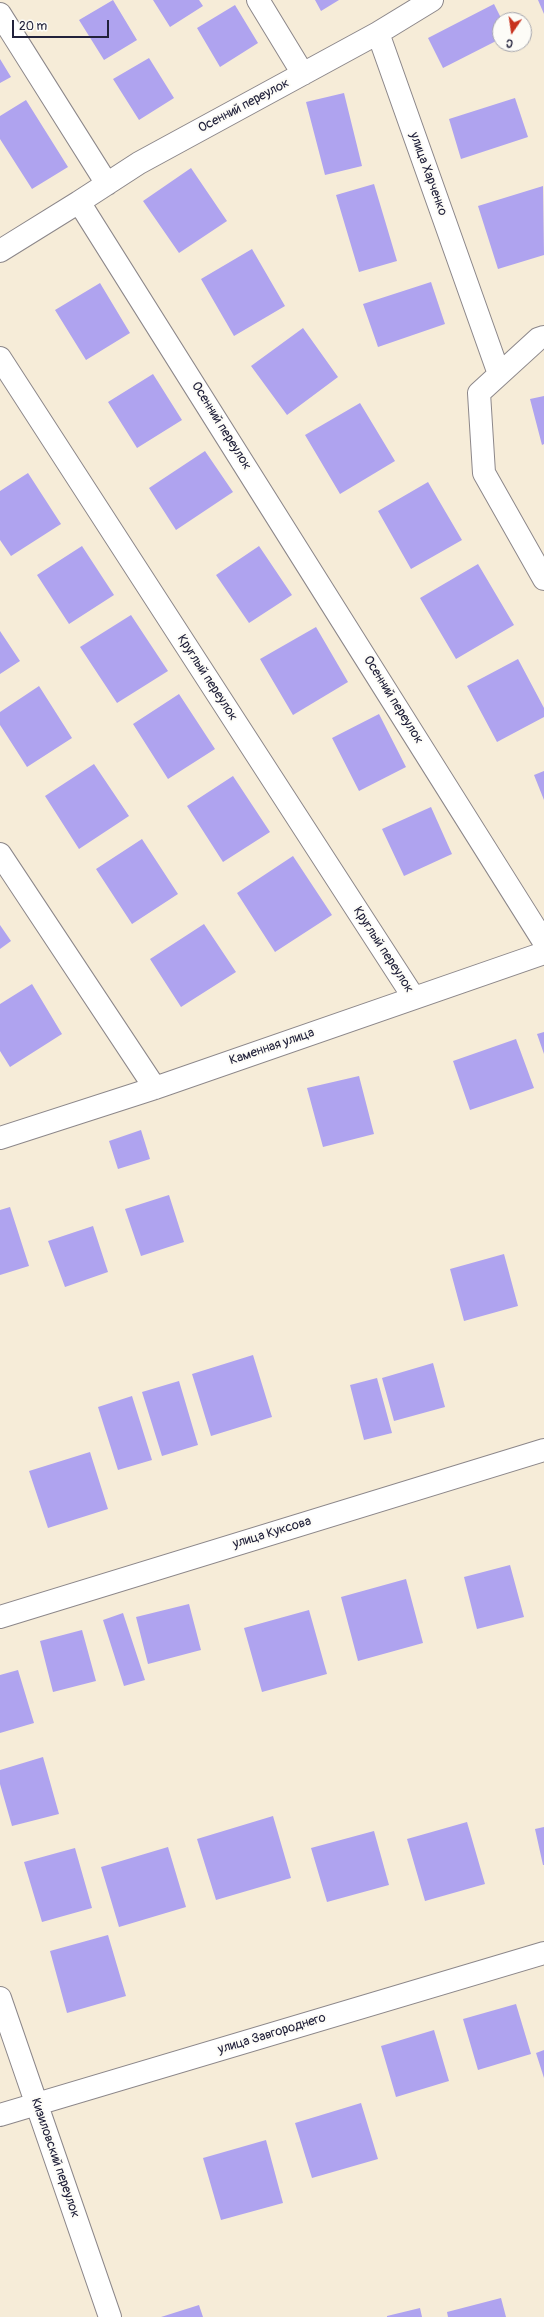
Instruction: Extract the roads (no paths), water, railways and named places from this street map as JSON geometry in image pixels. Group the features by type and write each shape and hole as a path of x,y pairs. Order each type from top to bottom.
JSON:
{"street":[{"path":"258,0 303,74"},
{"path":"378,34 432,0"},
{"path":"0,14 107,184"},
{"name":"Осенний переулок","path":"378,34 139,163 79,202 544,942"},
{"name":"улица Харченко","path":"378,34 499,374"},
{"path":"0,251 79,202"},
{"path":"541,338 478,394 484,473 544,579"},
{"name":"Круглый переулок","path":"0,358 414,998"},
{"path":"0,854 155,1088"},
{"name":"Каменная улица","path":"0,1138 155,1088 544,953"},
{"name":"улица Куксова","path":"0,1617 544,1450"},
{"name":"улица Завгороднего","path":"0,2115 544,1953"},
{"name":"Кизиловский переулок","path":"0,1998 110,2317"}]}
